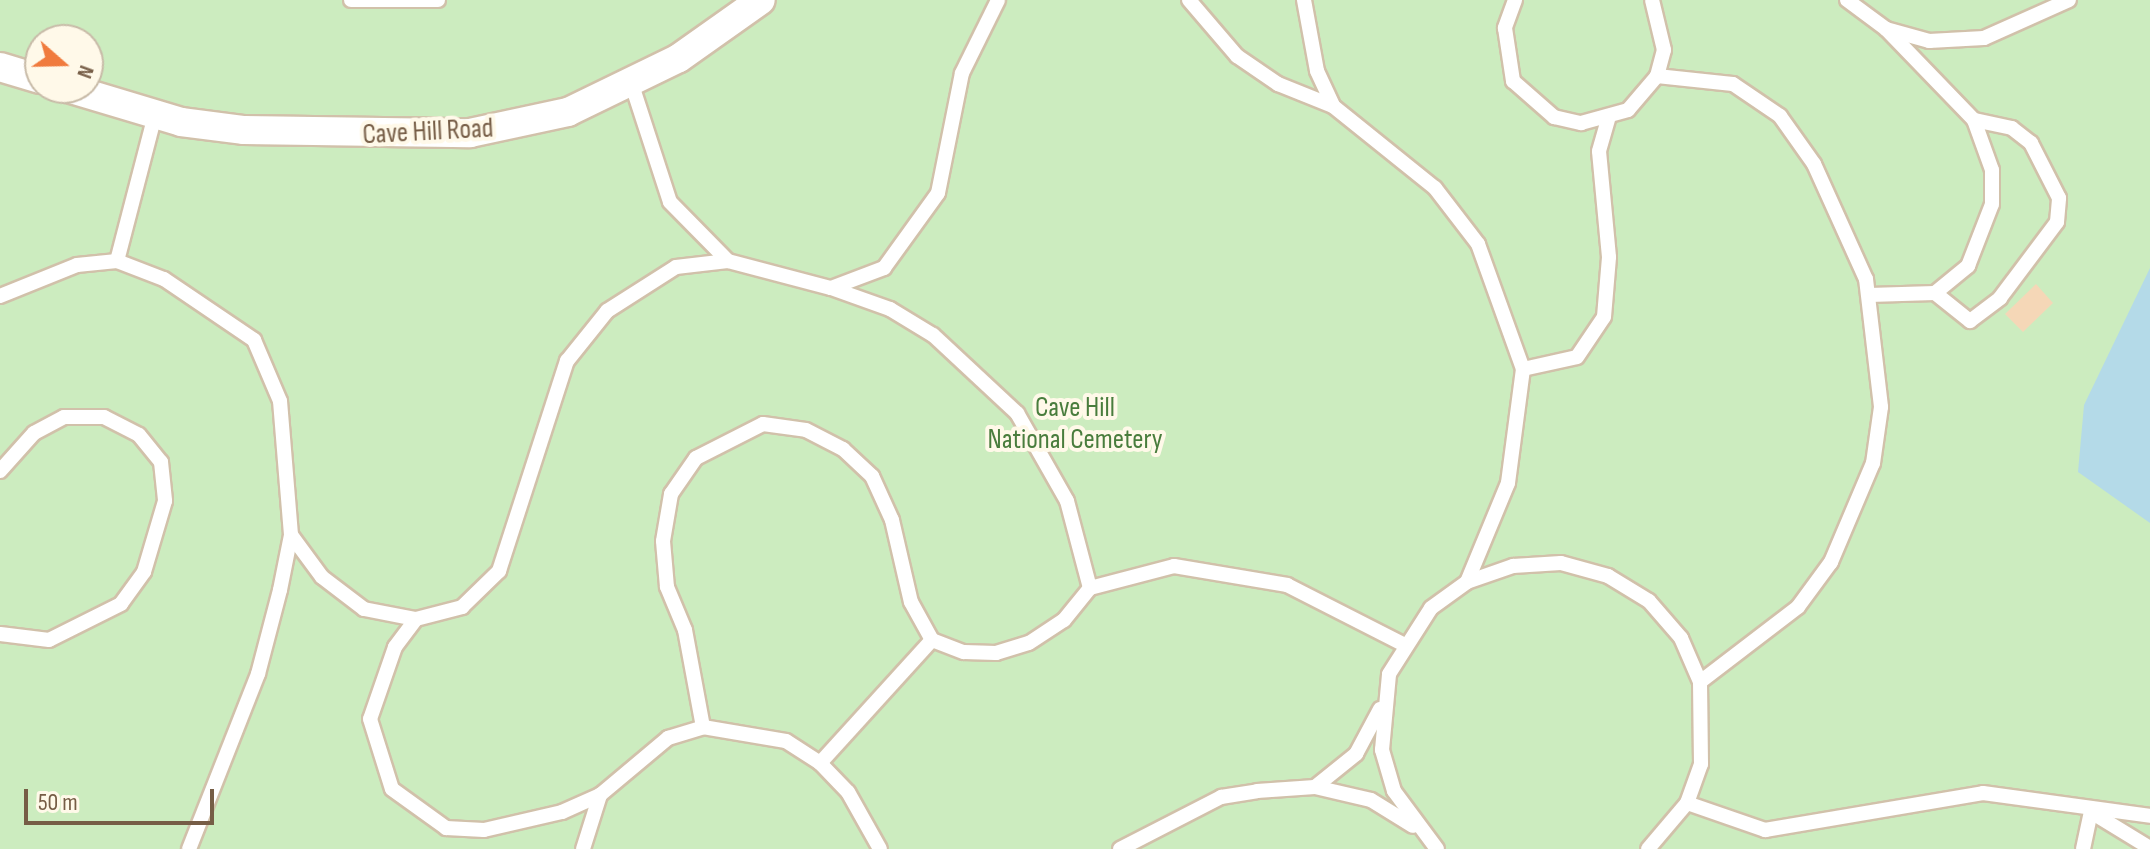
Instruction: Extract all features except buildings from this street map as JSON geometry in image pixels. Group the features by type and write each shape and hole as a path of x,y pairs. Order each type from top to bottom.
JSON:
{"street":[{"name":"Cave Hill Road","path":"104,99 155,115 309,135 470,133 568,112 631,82 761,0"},
{"path":"4,66 24,73"}],"lane":[{"path":"351,0 438,0"},
{"path":"831,288 884,268 938,193 962,73 998,0"},
{"path":"1189,0 1237,56 1278,84 1333,106 1435,188 1478,244 1523,369 1508,483 1467,582"},
{"path":"1304,0 1317,71 1333,106"},
{"path":"1515,0 1505,28 1513,81 1554,117 1608,119 1645,95 1657,76 1664,50 1652,0"},
{"path":"1847,0 1886,29 1974,120 1992,170 1992,204 1968,266 1935,293 1869,295"},
{"path":"1886,29 1929,41 1984,38 2069,0"},
{"path":"1657,76 1733,84 1780,116 1814,164 1869,295 1881,407 1854,517 1798,607 1700,682"},
{"path":"631,82 670,202 728,261"},
{"path":"117,261 155,115"},
{"path":"1523,369 1577,357 1604,317 1609,257 1599,151 1608,119"},
{"path":"1935,293 1970,321 2000,298 2057,222 2059,198 2031,143 2012,128 1974,120"},
{"path":"0,296 38,277 117,261 164,279 254,340 280,401 291,535 258,674 189,849"},
{"path":"291,535 322,577 364,609 416,619 462,607 499,571 567,361 607,311 676,267 728,261 831,288 890,309 933,335 1017,413 1067,501 1090,588"},
{"path":"0,471 34,433 64,417 104,417 139,435 161,462 165,501 144,572 121,604 49,640 0,634"},
{"path":"703,727 685,630 667,587 663,541 671,494 696,458 728,435 763,424 806,430 843,449 872,476 892,520 911,602 932,640 996,653 1029,643 1064,620 1090,588 1174,566 1229,571 1287,585 1403,644"},
{"path":"1315,787 1356,754 1382,706 1403,644 1431,608 1467,582 1513,566 1561,563 1608,576 1649,601 1681,638 1700,682 1704,737 1687,803 1648,849"},
{"path":"416,619 395,647 370,719 392,789 446,828 484,830 600,795 668,738 703,727 786,741 820,763 848,792 880,849"},
{"path":"820,763 932,640"},
{"path":"1382,706 1386,764 1416,828"},
{"path":"1120,849 1221,797 1315,787 1371,800 1416,828 1437,849"},
{"path":"1687,803 1765,830 1983,793 2091,812 2150,816"},
{"path":"583,849 600,795"},
{"path":"2091,812 2150,848"},
{"path":"2083,849 2091,812"},
{"path":"202,822 203,849"}],"green space":[{"name":"Cave Hill National Cemetery","path":"0,0 2150,0 2150,849 0,849"}],"water":[{"path":"2150,268 2150,523 2078,472 2084,405"}]}
